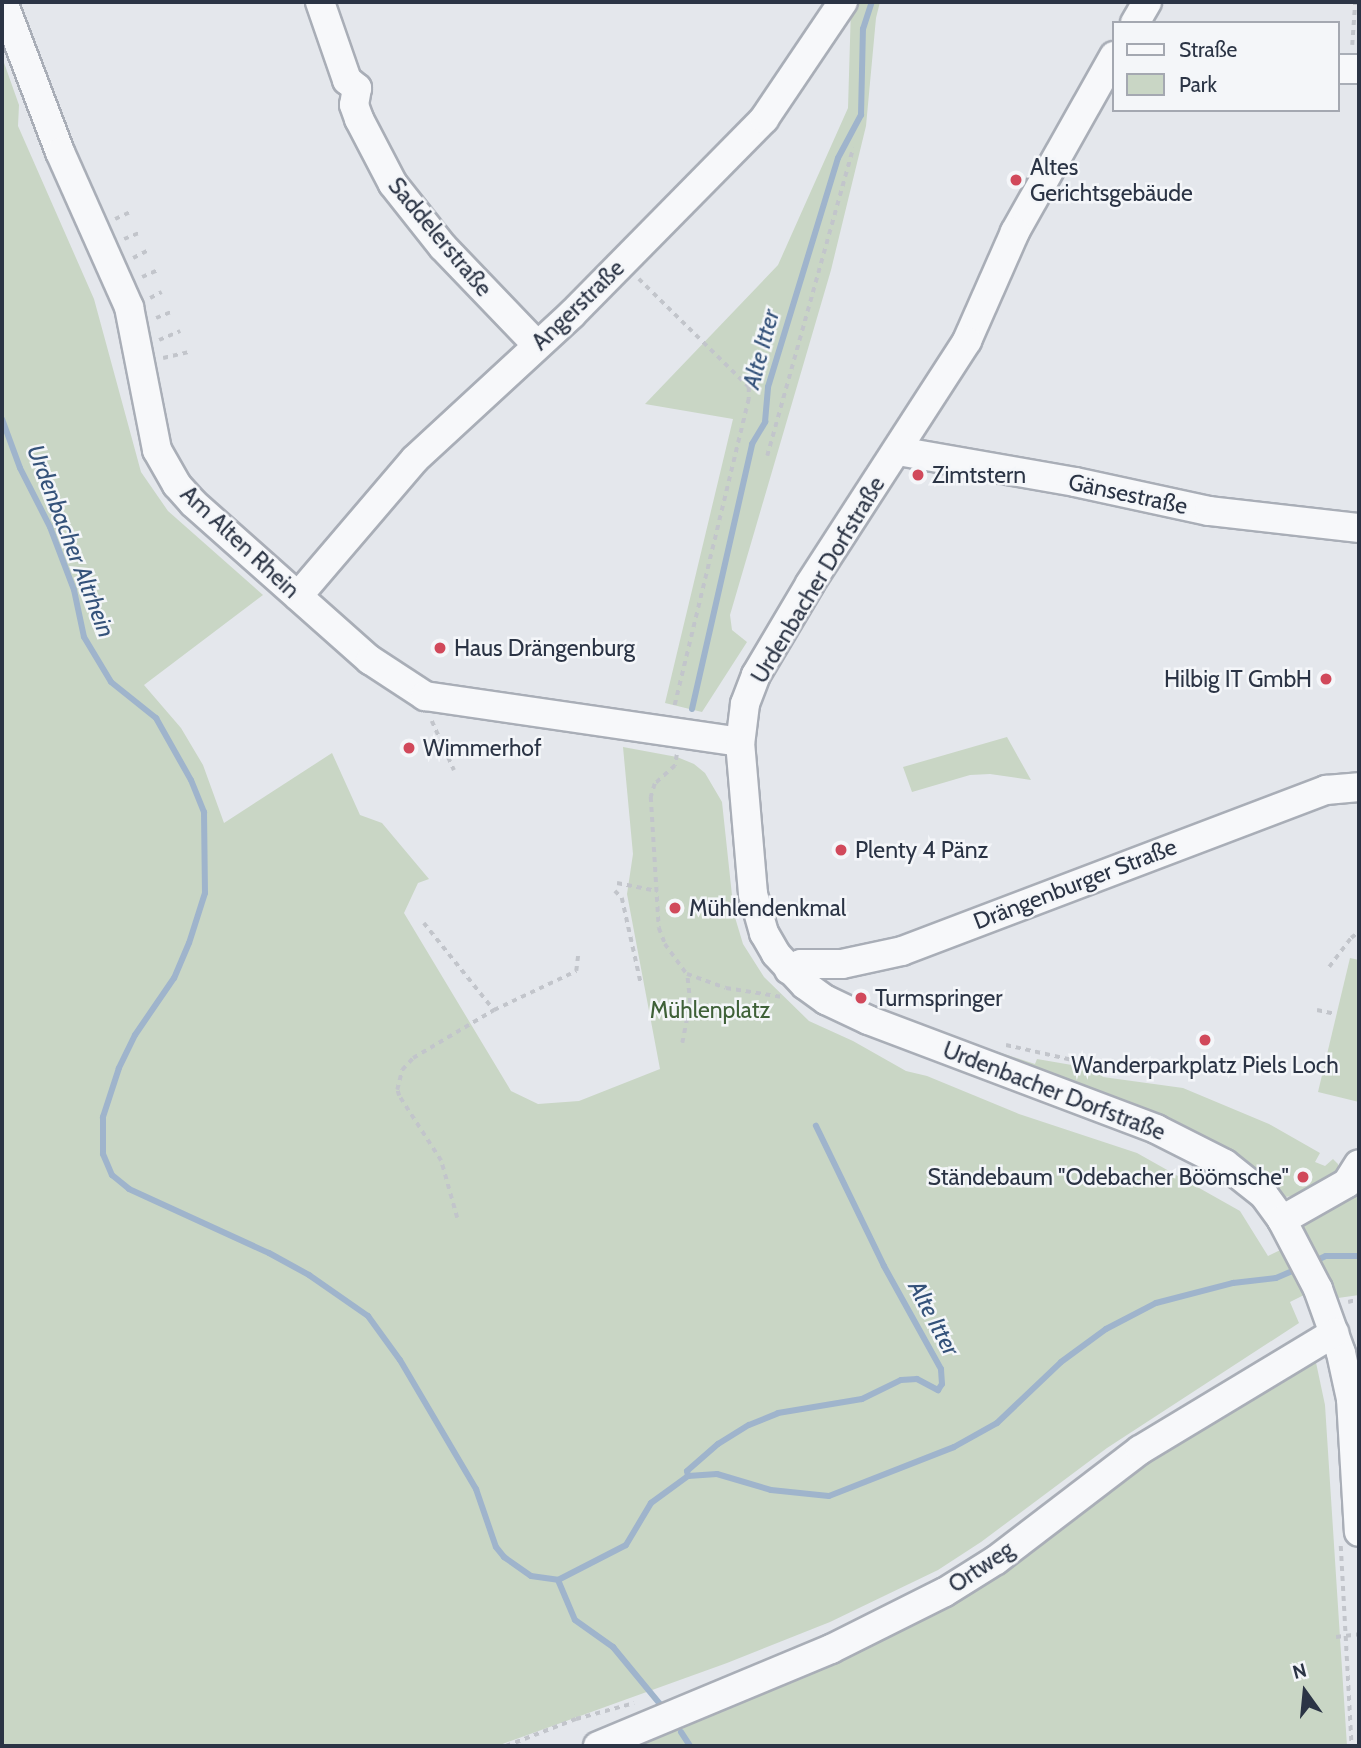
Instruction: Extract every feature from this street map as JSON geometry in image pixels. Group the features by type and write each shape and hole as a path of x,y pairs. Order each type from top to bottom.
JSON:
{"street":[{"name":"Am Alten Rhein","path":"3,2 60,152 129,307 150,425 168,472 193,503 370,660 425,696 680,748 740,742"},
{"name":"Saddelerstraße","path":"320,2 347,80 357,88 354,105 359,119 393,184 443,247 537,345"},
{"name":"Angerstraße","path":"298,596 415,459 623,264 764,120 843,2"},
{"path":"1136,21 1147,2"},
{"name":"Urdenbacher Dorfstraße","path":"1112,63 1015,232 967,341 766,657 745,704 740,742 755,907 764,933 788,983 804,985 847,1012 1195,1146 1249,1182 1275,1208 1318,1290 1334,1333 1351,1399 1359,1532"},
{"name":"Gänsestraße","path":"898,451 1076,482 1209,511 1359,528"},
{"name":"Drängenburger Straße","path":"788,983 801,964 842,964 902,951 1326,790 1359,787"},
{"path":"1287,1228 1346,1183 1359,1164"},
{"name":"Ortweg","path":"598,1746 831,1648 945,1592 996,1560 1140,1450 1334,1333"}],"path":[{"path":"1349,69 1355,2"},
{"path":"767,456 853,148"},
{"path":"623,264 748,387 746,411 672,708 687,719 675,766 652,790 659,928 665,944 687,974 690,1003 682,1043"},
{"path":"438,718 430,716 454,770"},
{"path":"617,883 657,891"},
{"path":"615,891 622,898 640,984"},
{"path":"424,923 494,1010"},
{"path":"1328,967 1359,932"},
{"path":"457,1218 442,1161 403,1105 397,1090 402,1070 413,1058 494,1010 576,971 578,955"},
{"path":"687,974 756,995 788,983"},
{"path":"1317,1010 1336,1014"},
{"path":"1336,1637 1359,1634"},
{"path":"506,1746 576,1719 643,1701"}],"green space":[{"path":"854,2 880,2 876,18 866,126 831,270 730,615 732,630 747,642 702,712 665,703 733,419 645,404 778,265 848,108 851,7"},
{"name":"Mühlenplatz","path":"2,57 19,105 18,126 94,299 141,472 168,511 263,595 144,685 181,728 203,765 224,823 332,753 360,815 382,823 429,879 418,883 404,913 511,1091 538,1104 579,1101 660,1069 627,894 633,854 623,747 677,757 694,764 705,773 722,802 734,914 743,944 764,977 809,1021 853,1041 906,1071 927,1076 1019,1114 1137,1153 1240,1211 1268,1256 1301,1240 1297,1231 1359,1184 1359,1295 1331,1299 1324,1285 1290,1302 1299,1323 1107,1448 981,1542 938,1570 830,1622 727,1663 497,1746 2,1746"},
{"path":"1007,737 1031,780 990,774 970,775 912,792 903,767"},
{"path":"1350,958 1359,960 1359,1102 1318,1092"},
{"path":"959,1039 1035,1064 1037,1059 1095,1069 1103,1077 1183,1088 1269,1124 1320,1153 1315,1162 1325,1166 1333,1159 1338,1164 1338,1170 1334,1181 1301,1195 1285,1197 958,1043"},
{"path":"1314,1353 1325,1405 1347,1746 629,1746 658,1735 1100,1492"}],"waterway":[{"name":"Alte Itter","path":"692,709 752,444 765,422 768,387 838,158 861,115 863,29 872,2"},
{"name":"Urdenbacher Altrhein","path":"2,419 20,468 50,527 74,590 84,637 111,682 156,718 191,780 204,812 205,893 189,943 174,978 135,1035 119,1068 103,1117 103,1154 112,1175 129,1189 269,1253 309,1275 368,1316 400,1360 476,1489 496,1547 504,1557 531,1576 558,1580 626,1545 651,1503 688,1476 717,1474 771,1490 829,1496 954,1447 997,1423 1061,1362 1106,1329 1156,1303 1233,1283 1276,1278 1300,1268"},
{"name":"Alte Itter","path":"688,1476 687,1471 718,1444 749,1425 778,1413 862,1399 901,1380 917,1379 938,1390 942,1384 941,1369 884,1266 816,1126"},
{"name":"Urdenbacher Altrhein","path":"1313,1262 1326,1256 1359,1256"},
{"path":"558,1580 575,1620 613,1647 660,1704"},
{"path":"681,1732 690,1746"}],"place":[{"name":"Altes Gerichtsgebäude","path":"1016,180"},
{"name":"Zimtstern","path":"918,475"},
{"name":"Haus Drängenburg","path":"440,648"},
{"name":"Hilbig IT GmbH","path":"1326,679"},
{"name":"Wimmerhof","path":"409,748"},
{"name":"Plenty 4 Pänz","path":"841,850"},
{"name":"Mühlendenkmal","path":"675,908"},
{"name":"Turmspringer","path":"861,998"},
{"name":"Wanderparkplatz Piels Loch","path":"1205,1040"},
{"name":"Ständebaum \"Odebacher Böömsche\"","path":"1303,1177"}]}
